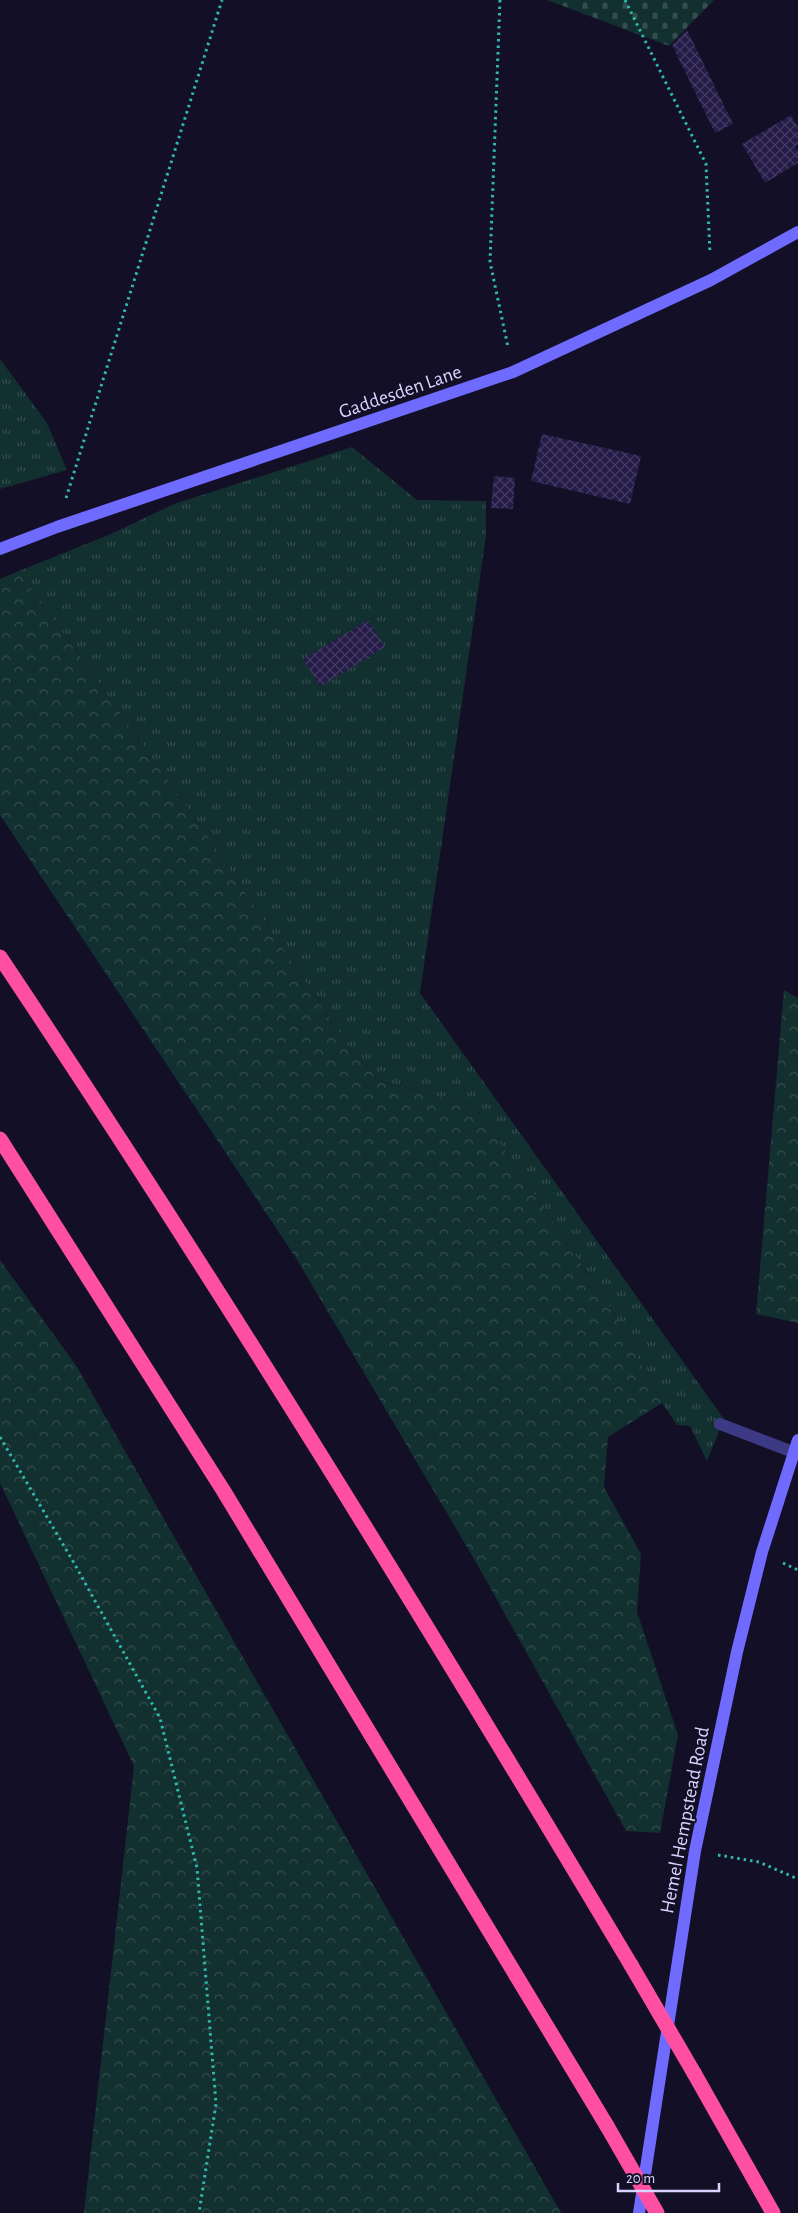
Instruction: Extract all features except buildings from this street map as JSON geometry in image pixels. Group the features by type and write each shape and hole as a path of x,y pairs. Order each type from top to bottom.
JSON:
{"highway":[{"path":"0,957 88,1089 309,1438 530,1795 631,1964 773,2213"},
{"path":"0,1140 223,1490 607,2126 657,2213"}],"street":[{"name":"Gaddesden Lane","path":"0,549 57,527 513,372 711,280 798,232"},
{"name":"Hemel Hempstead Road","path":"639,2213 695,1851 739,1642 762,1552 796,1446"}],"lane":[{"path":"720,1424 796,1446"}],"path":[{"path":"57,527 222,0"},
{"path":"500,0 490,262 513,372"},
{"path":"625,0 706,164 711,280"},
{"path":"0,1437 74,1563 160,1718 197,1868 216,2104 199,2213"},
{"path":"695,1851 759,1862 798,1879"}],"green space":[{"path":"547,0 714,0 669,46"},
{"path":"0,359 47,423 67,470 0,489"},
{"path":"352,447 417,500 486,501 486,536 420,993 724,1419 707,1461 690,1426 677,1425 662,1403 614,1313 475,1106 383,1082 355,1056 200,825 19,571 111,534 174,504"},
{"path":"19,571 200,825 355,1056 383,1082 475,1106 614,1313 662,1403 608,1437 604,1487 641,1554 637,1612 678,1735 660,1833 626,1831 477,1564 296,1258 0,815 0,579"},
{"path":"784,990 798,998 798,1323 756,1314"},
{"path":"0,1260 77,1367 561,2213 84,2213 134,1766 0,1483"}]}
